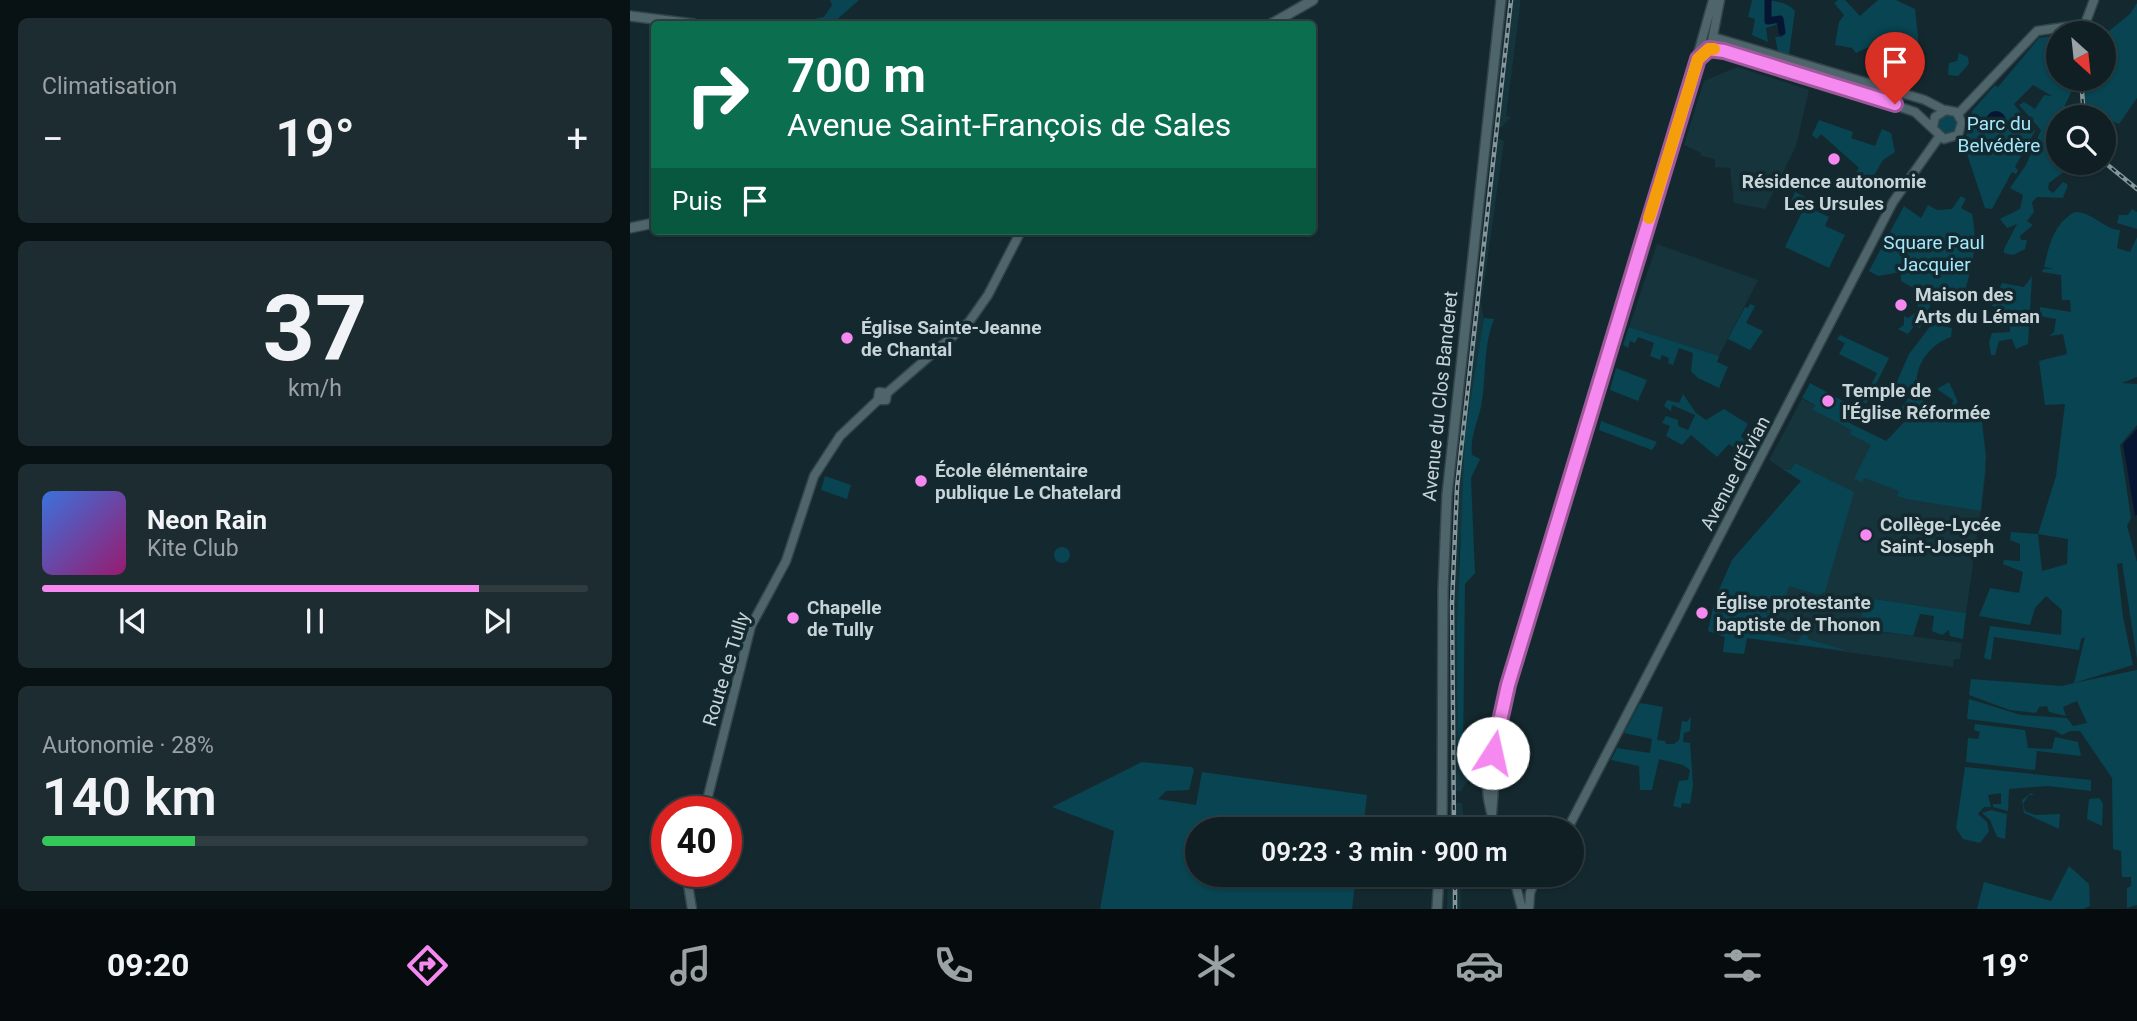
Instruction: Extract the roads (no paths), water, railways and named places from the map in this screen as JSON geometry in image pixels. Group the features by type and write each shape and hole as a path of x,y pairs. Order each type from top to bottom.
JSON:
{"main road":[{"path":"1276,21 1313,0"},
{"name":"Avenue du Clos Banderet","path":"1443,817 1443,590 1447,495 1501,0"},
{"path":"630,16 669,21"},
{"path":"630,228 651,224"},
{"path":"1437,909 1438,887"}],"street":[{"path":"1493,817 1495,774 1492,767 1498,725 1508,685 1698,59 1713,0"},
{"path":"1698,59 1709,49 1720,0"},
{"path":"1958,114 2035,32 2046,28 2084,25 2094,0"},
{"path":"1709,49 1848,87 1919,113 1939,136 1949,139 1960,133 1962,122 1958,114 1924,100 1713,37"},
{"path":"1933,127 1935,117 1944,110"},
{"name":"Avenue d'Évian","path":"1574,817 1893,202 1939,136"},
{"name":"Route de Tully","path":"708,796 751,626 786,561 814,476 833,444 878,400 878,392 887,393 969,322 988,295 1019,235"},
{"path":"688,887 692,909"},
{"path":"1518,887 1522,909"},
{"path":"1529,909 1534,887"}],"waterway":[{"path":"1768,0 1768,21 1780,19 1782,32"}],"railway":[{"path":"1454,817 1452,604 1457,487 1511,0"},
{"path":"2082,91 2083,105"},
{"path":"2116,172 2137,189"},
{"path":"1455,887 1455,909"}],"place":[{"name":"Résidence autonomie Les Ursules","path":"1834,159"},
{"name":"Maison des Arts du Léman","path":"1901,305"},
{"name":"Église Sainte-Jeanne de Chantal","path":"847,338"},
{"name":"Temple de l'Église Réformée","path":"1828,401"},
{"name":"École élémentaire publique Le Chatelard","path":"921,481"},
{"name":"Collège-Lycée Saint-Joseph","path":"1866,535"},
{"name":"Église protestante baptiste de Thonon","path":"1702,613"},
{"name":"Chapelle de Tully","path":"793,618"}],"park label":[{"name":"Parc du Belvédère","path":"1999,134"},
{"name":"Square Paul Jacquier","path":"1934,253"}]}
